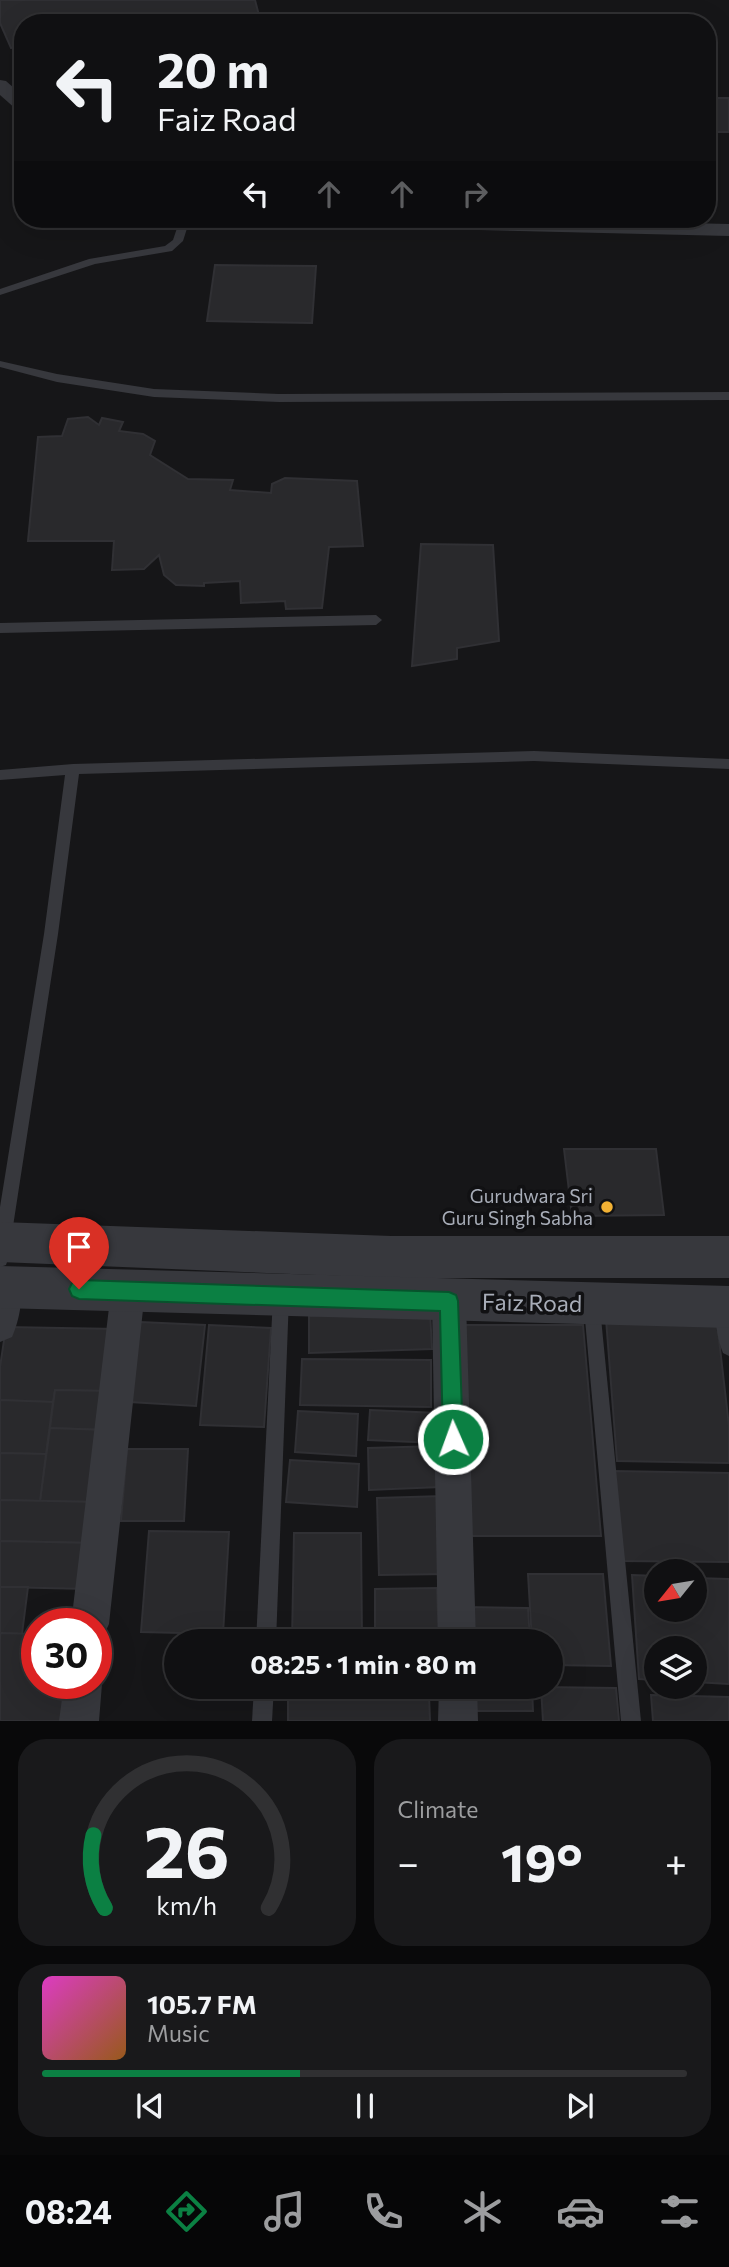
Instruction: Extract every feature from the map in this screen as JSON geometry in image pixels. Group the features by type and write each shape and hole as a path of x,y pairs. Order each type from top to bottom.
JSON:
{"street":[{"path":"0,85 14,98"},
{"path":"646,228 729,230"},
{"path":"1,1274 391,1257 729,1257"},
{"name":"Faiz Road","path":"1,1274 128,1291 726,1307"},
{"path":"92,1608 128,1291"},
{"path":"449,1301 457,1629"},
{"path":"79,1721 81,1699"},
{"path":"458,1699 458,1721"}],"lane":[{"path":"0,292 93,261 168,249 178,241 182,228"},
{"path":"0,364 57,378 154,393 279,398 729,397"},
{"path":"0,628 376,620"},
{"path":"0,775 73,769 534,756 729,764"},
{"path":"1,1274 73,769"},
{"path":"267,1629 281,1295"},
{"path":"591,1304 631,1721"},
{"path":"726,1307 729,1348"},
{"path":"262,1721 263,1699"}],"building":[{"path":"0,0 255,0 259,14 14,14 14,48 11,48 0,23"},
{"path":"716,98 729,98 729,132 716,132"},
{"path":"215,265 316,266 312,323 207,321"},
{"path":"88,417 99,425 102,418 123,422 119,431 143,434 155,441 150,455 188,479 233,480 230,490 271,493 272,484 285,478 357,481 363,546 329,547 322,608 286,609 285,601 241,603 240,581 204,583 204,586 176,585 164,575 159,555 144,569 112,570 114,541 28,541 38,437 62,436 68,419"},
{"path":"421,544 493,545 499,641 457,648 457,659 412,666"},
{"path":"564,1149 656,1149 664,1215 572,1216"},
{"path":"430,1312 432,1349 309,1353 309,1316"},
{"path":"606,1319 717,1322 729,1426 729,1463 617,1461"},
{"path":"140,1322 205,1325 196,1406 130,1402"},
{"path":"209,1325 271,1328 264,1427 200,1425"},
{"path":"461,1325 583,1325 601,1536 470,1536"},
{"path":"6,1327 117,1329 110,1391 55,1390 53,1402 0,1400 0,1367"},
{"path":"302,1359 431,1360 431,1407 300,1405"},
{"path":"55,1390 110,1391 106,1430 50,1428"},
{"path":"0,1400 53,1402 46,1454 0,1453"},
{"path":"370,1410 438,1413 437,1443 368,1440"},
{"path":"298,1411 358,1414 356,1456 295,1452"},
{"path":"50,1428 106,1430 98,1502 40,1501"},
{"path":"438,1446 440,1487 369,1490 368,1448"},
{"path":"127,1449 188,1449 184,1521 121,1521"},
{"path":"0,1453 46,1454 40,1501 0,1500"},
{"path":"290,1460 359,1464 357,1507 286,1502"},
{"path":"613,1471 729,1473 729,1562 707,1562 707,1559 620,1561"},
{"path":"443,1496 447,1574 379,1575 377,1498"},
{"path":"0,1500 98,1502 94,1543 0,1541"},
{"path":"149,1531 229,1532 223,1629 164,1629 164,1633 141,1632"},
{"path":"294,1533 361,1533 362,1629 292,1629"},
{"path":"0,1541 94,1543 88,1589 0,1587"},
{"path":"528,1574 603,1574 611,1666 563,1665 563,1629 531,1629"},
{"path":"632,1575 644,1576 644,1622 707,1622 707,1578 729,1579 729,1684 707,1683 707,1636 644,1636 644,1679 639,1679"},
{"path":"0,1587 28,1587 25,1608 21,1608 21,1634 0,1633"},
{"path":"437,1588 439,1629 375,1629 375,1589"},
{"path":"465,1607 528,1608 529,1629 466,1629"},
{"path":"0,1633 21,1634 21,1699 74,1699 72,1721 0,1721"},
{"path":"563,1687 616,1688 619,1721 543,1721 542,1699 563,1699"},
{"path":"729,1697 729,1721 653,1721 651,1699"},
{"path":"288,1699 429,1699 430,1721 288,1721"},
{"path":"468,1699 532,1699 533,1711 468,1711"}],"place":[{"name":"Gurudwara Sri Guru Singh Sabha","path":"607,1207"}],"route":[{"path":"79,1289 449,1301 453,1439"}]}
